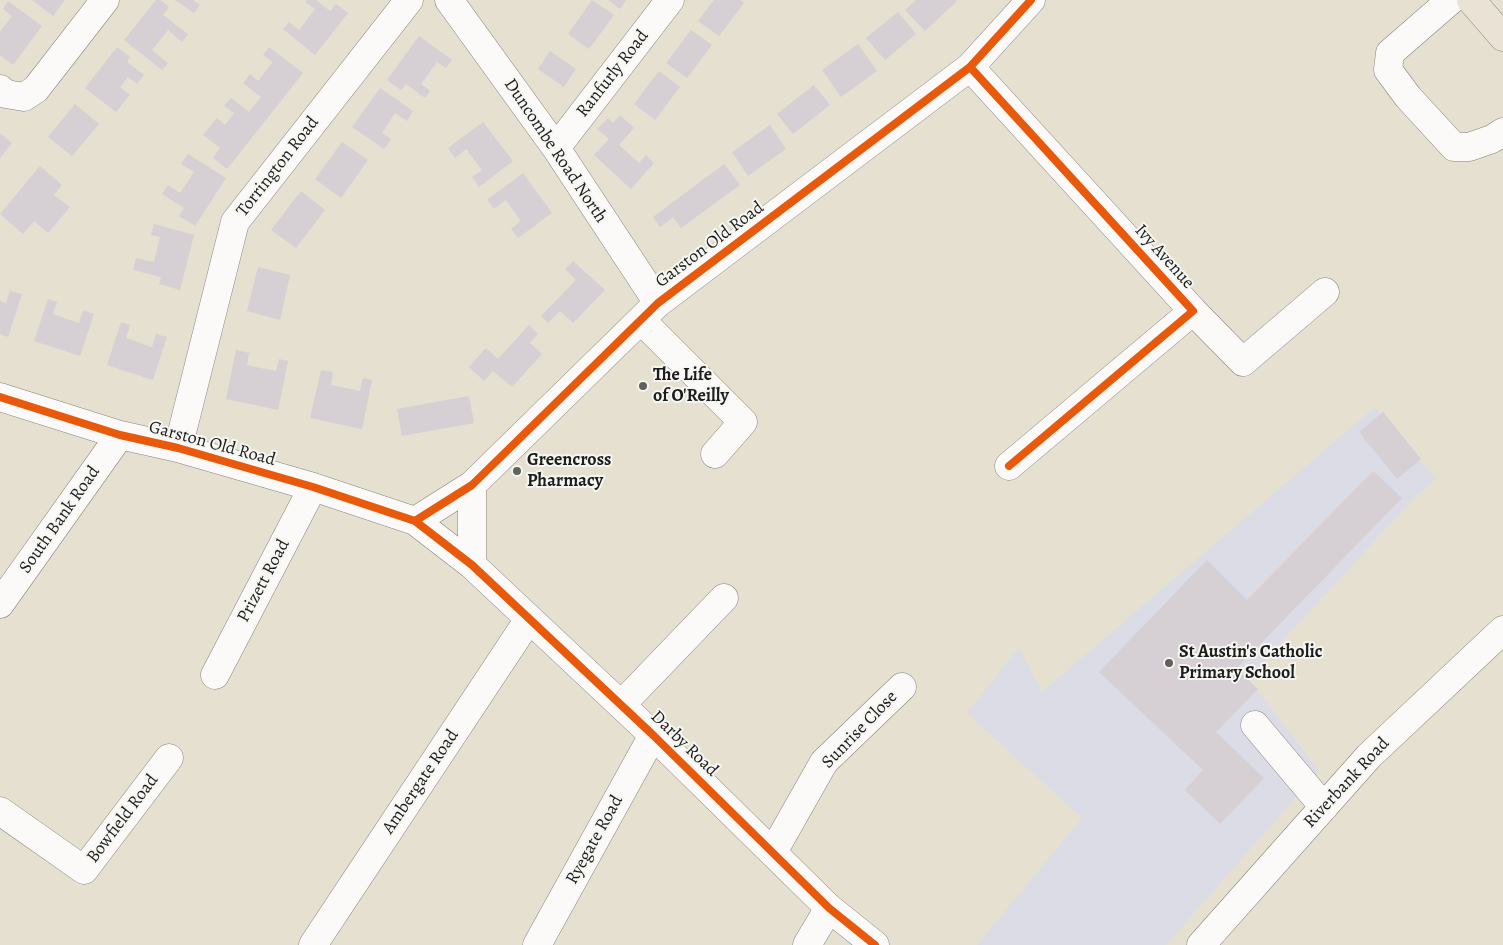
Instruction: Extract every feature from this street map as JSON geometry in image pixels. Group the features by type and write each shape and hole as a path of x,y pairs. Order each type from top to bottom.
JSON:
{"highway":[{"path":"1471,0 1503,37"}],"street":[{"path":"3,91 24,97 36,89 105,0"},
{"name":"Torrington Road","path":"178,448 235,222 409,0"},
{"name":"Duncombe Road North","path":"449,0 556,148 649,312 743,422 715,454"},
{"name":"Ranfurly Road","path":"556,148 670,0"},
{"name":"Garston Old Road","path":"415,521 472,485 649,312 970,67 1031,0"},
{"path":"1451,0 1390,53 1388,70 1408,97 1454,147 1469,147 1492,139 1503,132"},
{"name":"Ivy Avenue","path":"970,67 1193,311 1009,466"},
{"path":"1193,311 1244,362 1325,292"},
{"name":"Garston Old Road","path":"0,397 120,435 178,448 313,487 415,521 472,565"},
{"name":"South Bank Road","path":"0,604 120,435"},
{"path":"472,485 472,565"},
{"name":"Prizett Road","path":"215,675 313,487"},
{"name":"Darby Road","path":"472,565 653,735 829,908 875,945"},
{"path":"621,705 724,598"},
{"name":"Ambergate Road","path":"313,945 529,619"},
{"name":"Riverbank Road","path":"1201,945 1368,756 1503,630"},
{"name":"Sunrise Close","path":"773,852 824,762 902,686"},
{"path":"1255,725 1324,807"},
{"name":"Ryegate Road","path":"537,945 653,735"},
{"name":"Bowfield Road","path":"0,812 84,870 169,758"},
{"path":"807,945 829,908"}],"shaded area":[{"name":"St Austin's Catholic Primary School","path":"1375,407 1436,479 1417,495 1248,678 1319,771 1166,945 977,945 1082,818 967,713 1019,648 1042,692"}],"building":[{"path":"32,0 65,0 53,16"},
{"path":"156,0 160,0 169,7 163,15 188,34 182,42 168,30 152,50 168,63 162,70 124,40"},
{"path":"175,0 193,0 200,5 194,13"},
{"path":"307,0 316,0 330,11 336,4 348,13 315,55 283,29 289,22 299,30 315,9 305,2"},
{"path":"592,0 614,15 589,49 568,34"},
{"path":"608,0 626,0 620,9"},
{"path":"714,0 740,0 744,3 719,36 698,21"},
{"path":"916,0 957,1 925,31 905,10"},
{"path":"8,1 42,26 13,65 0,55 0,32 12,16 3,9"},
{"path":"898,12 916,34 885,60 866,38"},
{"path":"691,30 712,45 687,78 666,63"},
{"path":"419,36 452,60 446,68 437,62 421,84 430,91 425,98 406,84 401,90 387,80"},
{"path":"858,44 877,71 841,97 822,70"},
{"path":"117,47 130,57 127,62 144,75 137,84 128,77 120,87 130,95 116,112 85,88"},
{"path":"269,47 303,73 227,169 213,158 220,148 203,135 217,118 225,125 234,113 224,106 231,98 249,112 261,97 243,83 250,74 258,81 273,62 263,55"},
{"path":"550,51 576,69 564,87 538,69"},
{"path":"659,71 680,87 655,120 634,104"},
{"path":"814,85 830,105 793,134 777,114"},
{"path":"380,88 413,111 407,121 395,113 382,133 391,139 384,149 352,127"},
{"path":"75,104 99,124 72,156 48,137"},
{"path":"620,115 634,128 619,145 639,163 646,155 654,163 631,189 594,155 609,139 597,129 608,118 613,123"},
{"path":"483,122 513,161 479,187 472,177 482,170 466,149 455,158 448,148"},
{"path":"770,125 786,149 748,176 732,152"},
{"path":"0,133 12,143 0,158"},
{"path":"342,142 368,160 341,198 315,179"},
{"path":"188,154 226,178 195,226 179,216 184,208 162,194 168,185 180,193 194,172 181,164"},
{"path":"724,164 740,185 681,228 673,217 660,227 653,217"},
{"path":"40,166 62,185 54,195 70,207 48,233 34,221 23,234 0,214"},
{"path":"523,173 552,213 518,238 511,229 521,221 506,200 494,209 487,200"},
{"path":"301,191 325,210 296,248 271,230"},
{"path":"154,224 194,235 180,290 159,284 161,277 133,270 136,258 154,262 160,237 151,235"},
{"path":"573,261 605,290 573,323 560,311 548,323 541,316 576,280 565,269"},
{"path":"258,267 290,275 280,320 247,311"},
{"path":"10,291 22,294 8,337 0,334 0,301 6,303"},
{"path":"48,299 57,302 53,314 79,323 83,310 94,314 80,356 34,341"},
{"path":"121,322 130,325 126,338 152,347 156,334 167,337 153,380 107,365"},
{"path":"529,325 538,334 530,343 542,354 512,387 493,371 484,381 469,367 486,348 498,359"},
{"path":"236,350 249,353 247,365 260,368 276,371 279,359 288,361 278,410 226,399"},
{"path":"321,370 333,372 331,385 360,391 363,378 372,380 362,429 310,418"},
{"path":"469,396 474,423 402,436 397,409"},
{"path":"1383,412 1421,459 1397,479 1359,432"},
{"path":"1373,471 1402,498 1236,669 1258,689 1216,732 1264,778 1220,824 1185,790 1203,770 1099,672 1207,560 1247,600"}],"cycle path":[{"path":"415,521 472,485 658,303 970,67 1031,0"},
{"path":"970,67 1193,311 1009,466"},
{"path":"0,397 120,435 178,448 313,487 415,521 472,565 653,735 829,908 875,945"}],"place":[{"name":"The Life of O'Reilly","path":"643,386"},
{"name":"Greencross Pharmacy","path":"517,471"},
{"name":"St Austin's Catholic Primary School","path":"1169,663"}]}
